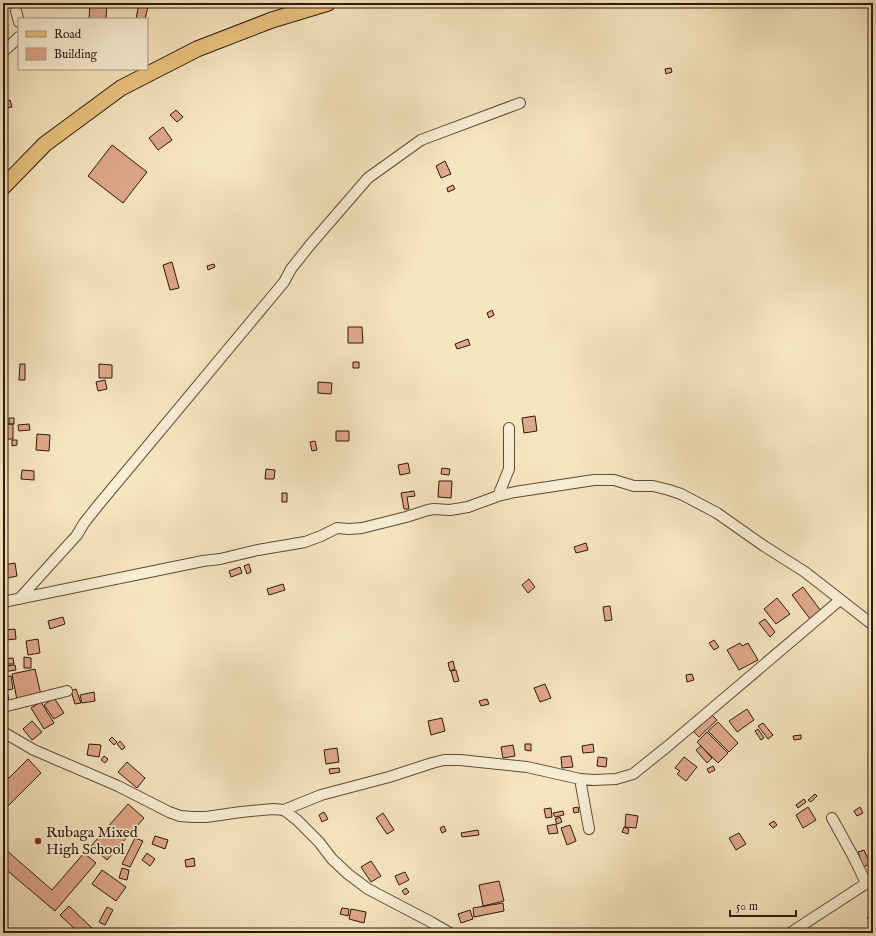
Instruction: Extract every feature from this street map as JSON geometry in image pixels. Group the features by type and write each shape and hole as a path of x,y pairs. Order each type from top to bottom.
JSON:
{"main road":[{"path":"3,187 45,144 121,88 197,49 272,20 328,3"}],"street":[{"path":"16,11 18,18"},
{"path":"3,52 18,38"},
{"path":"19,599 77,535 84,523 100,503 284,282 291,269 310,245 368,178 421,140 520,103"},
{"path":"498,496 509,469 509,428"},
{"path":"3,602 220,559 258,550 305,542 336,528 362,528 434,509 456,510 515,492 594,480 614,480 634,486 653,486 669,490 681,494 717,513 805,572 873,625"},
{"path":"3,732 34,750 118,786 169,812 180,816 193,817 206,817 272,809 284,810 321,795 389,777 432,762 444,760 460,760 527,767 580,779 616,779 633,774 840,600"},
{"path":"3,707 67,691"},
{"path":"580,779 589,829"},
{"path":"284,810 297,820 319,842 332,859 348,874 368,889 450,933"},
{"path":"790,933 869,881 832,818"}],"building":[{"path":"90,3 107,3 106,18 89,18"},
{"path":"139,3 149,3 145,18 136,18"},
{"path":"671,68 672,72 666,74 665,69"},
{"path":"10,100 12,107 3,109 3,102"},
{"path":"176,110 183,117 177,122 170,115"},
{"path":"163,127 172,140 158,150 149,138"},
{"path":"112,145 147,172 123,203 88,176"},
{"path":"445,161 451,174 441,178 436,166"},
{"path":"453,185 455,189 448,192 447,188"},
{"path":"172,262 179,288 170,290 163,265"},
{"path":"214,264 215,267 208,270 207,266"},
{"path":"492,310 494,315 489,318 487,313"},
{"path":"348,327 362,327 363,343 348,343"},
{"path":"468,339 470,345 457,349 455,344"},
{"path":"353,362 359,362 359,368 353,368"},
{"path":"20,364 25,364 25,380 19,380"},
{"path":"99,364 112,365 112,378 99,378"},
{"path":"105,380 107,389 98,391 96,382"},
{"path":"318,382 332,383 331,394 318,393"},
{"path":"535,416 537,431 524,433 522,418"},
{"path":"9,418 14,418 14,424 9,424"},
{"path":"3,424 13,424 13,439 3,439"},
{"path":"29,424 30,430 19,431 18,425"},
{"path":"336,431 349,431 349,441 336,441"},
{"path":"37,434 50,435 49,451 36,450"},
{"path":"12,440 17,440 17,445 12,446"},
{"path":"315,441 317,450 312,451 310,442"},
{"path":"408,463 410,473 400,475 398,465"},
{"path":"442,468 450,469 449,475 441,474"},
{"path":"266,469 275,470 274,479 265,479"},
{"path":"22,470 34,471 34,480 21,479"},
{"path":"439,481 452,481 451,498 438,497"},
{"path":"414,491 415,496 407,497 409,509 404,509 401,493"},
{"path":"282,493 287,493 287,502 282,502"},
{"path":"586,543 588,550 576,553 574,547"},
{"path":"15,563 17,576 3,579 3,565"},
{"path":"249,564 251,572 247,574 244,566"},
{"path":"240,567 242,573 231,577 229,571"},
{"path":"529,579 535,587 528,593 522,585"},
{"path":"283,584 285,590 269,595 267,589"},
{"path":"803,587 821,611 810,619 792,595"},
{"path":"777,598 790,614 776,624 764,609"},
{"path":"610,606 612,620 605,621 603,607"},
{"path":"63,617 65,624 50,629 48,621"},
{"path":"765,619 775,632 770,637 759,623"},
{"path":"15,629 16,639 6,640 4,630"},
{"path":"38,639 40,653 28,655 26,641"},
{"path":"714,640 719,647 714,650 709,643"},
{"path":"740,643 742,646 748,643 758,660 739,670 727,650"},
{"path":"24,657 31,658 31,668 24,668"},
{"path":"13,658 14,664 3,664 3,659"},
{"path":"453,661 455,669 450,671 448,663"},
{"path":"15,665 16,670 3,672 3,666"},
{"path":"35,669 41,695 17,700 12,674"},
{"path":"456,670 459,681 454,682 451,671"},
{"path":"692,674 694,680 687,682 686,675"},
{"path":"11,676 13,689 3,691 3,677"},
{"path":"545,684 551,698 540,702 534,688"},
{"path":"76,689 81,703 75,704 71,691"},
{"path":"94,692 95,701 82,703 80,695"},
{"path":"8,695 9,702 3,703 3,696"},
{"path":"54,698 64,713 54,719 44,705"},
{"path":"487,699 489,704 481,706 479,701"},
{"path":"41,702 54,723 44,729 31,708"},
{"path":"747,709 754,720 737,732 729,721"},
{"path":"711,714 717,720 699,737 693,731"},
{"path":"442,718 445,731 431,735 428,721"},
{"path":"32,721 42,732 32,740 23,729"},
{"path":"718,722 738,743 729,752 708,731"},
{"path":"763,723 773,735 768,739 758,726"},
{"path":"758,729 764,738 761,740 755,731"},
{"path":"707,732 728,753 718,763 697,742"},
{"path":"801,735 801,739 794,740 793,736"},
{"path":"112,737 117,742 114,745 109,740"},
{"path":"120,741 125,747 122,750 117,744"},
{"path":"89,744 101,745 99,757 87,755"},
{"path":"525,744 531,744 531,751 525,750"},
{"path":"593,744 594,752 583,753 582,746"},
{"path":"513,745 515,756 503,758 501,747"},
{"path":"701,746 712,758 707,763 696,750"},
{"path":"337,748 339,762 326,764 324,750"},
{"path":"104,756 108,759 105,763 101,760"},
{"path":"571,756 573,767 562,768 561,757"},
{"path":"598,757 607,758 606,767 597,766"},
{"path":"684,757 697,767 686,781 677,774 680,771 675,768"},
{"path":"28,759 41,773 3,811 3,772 9,778"},
{"path":"127,762 145,778 137,788 118,772"},
{"path":"713,766 715,770 709,773 707,769"},
{"path":"339,768 340,772 330,774 329,769"},
{"path":"815,794 817,796 811,802 808,800"},
{"path":"804,799 806,802 798,808 796,805"},
{"path":"128,804 144,818 107,860 91,846"},
{"path":"578,807 579,812 574,813 573,808"},
{"path":"808,807 816,820 803,828 796,815"},
{"path":"860,807 863,813 857,816 854,811"},
{"path":"551,808 552,817 546,818 544,809"},
{"path":"563,811 564,815 555,817 553,813"},
{"path":"324,812 328,819 322,822 319,815"},
{"path":"383,813 394,830 387,834 376,818"},
{"path":"626,814 638,816 636,828 625,827"},
{"path":"560,817 562,822 557,824 555,819"},
{"path":"774,821 777,825 773,828 769,824"},
{"path":"556,824 558,833 549,834 547,826"},
{"path":"570,825 576,841 567,845 561,828"},
{"path":"444,826 446,831 442,833 440,828"},
{"path":"624,827 629,829 628,834 622,832"},
{"path":"478,830 479,835 462,837 461,833"},
{"path":"739,833 746,844 736,850 729,838"},
{"path":"155,836 168,840 165,849 152,844"},
{"path":"135,838 143,841 130,867 122,864"},
{"path":"6,850 52,890 84,853 96,863 55,911 3,867 3,851 4,852"},
{"path":"864,850 870,864 863,867 858,852"},
{"path":"147,853 155,859 150,866 142,860"},
{"path":"194,858 195,866 186,867 185,860"},
{"path":"371,861 381,876 371,882 361,867"},
{"path":"122,868 129,870 127,880 119,878"},
{"path":"102,870 126,887 116,901 92,884"},
{"path":"405,872 409,880 399,885 395,876"},
{"path":"499,881 504,901 483,906 479,885"},
{"path":"406,888 409,892 405,895 402,891"},
{"path":"503,903 504,911 474,917 473,908"},
{"path":"69,906 93,929 89,933 79,933 60,915"},
{"path":"107,907 113,910 105,925 99,922"},
{"path":"342,908 349,909 348,916 340,914"},
{"path":"351,909 366,912 364,923 349,919"},
{"path":"470,910 473,919 461,923 458,914"},
{"path":"873,913 873,924 867,918"},
{"path":"94,928 101,933 90,933"}],"place":[{"name":"Rubaga Mixed High School","path":"38,841"}]}
